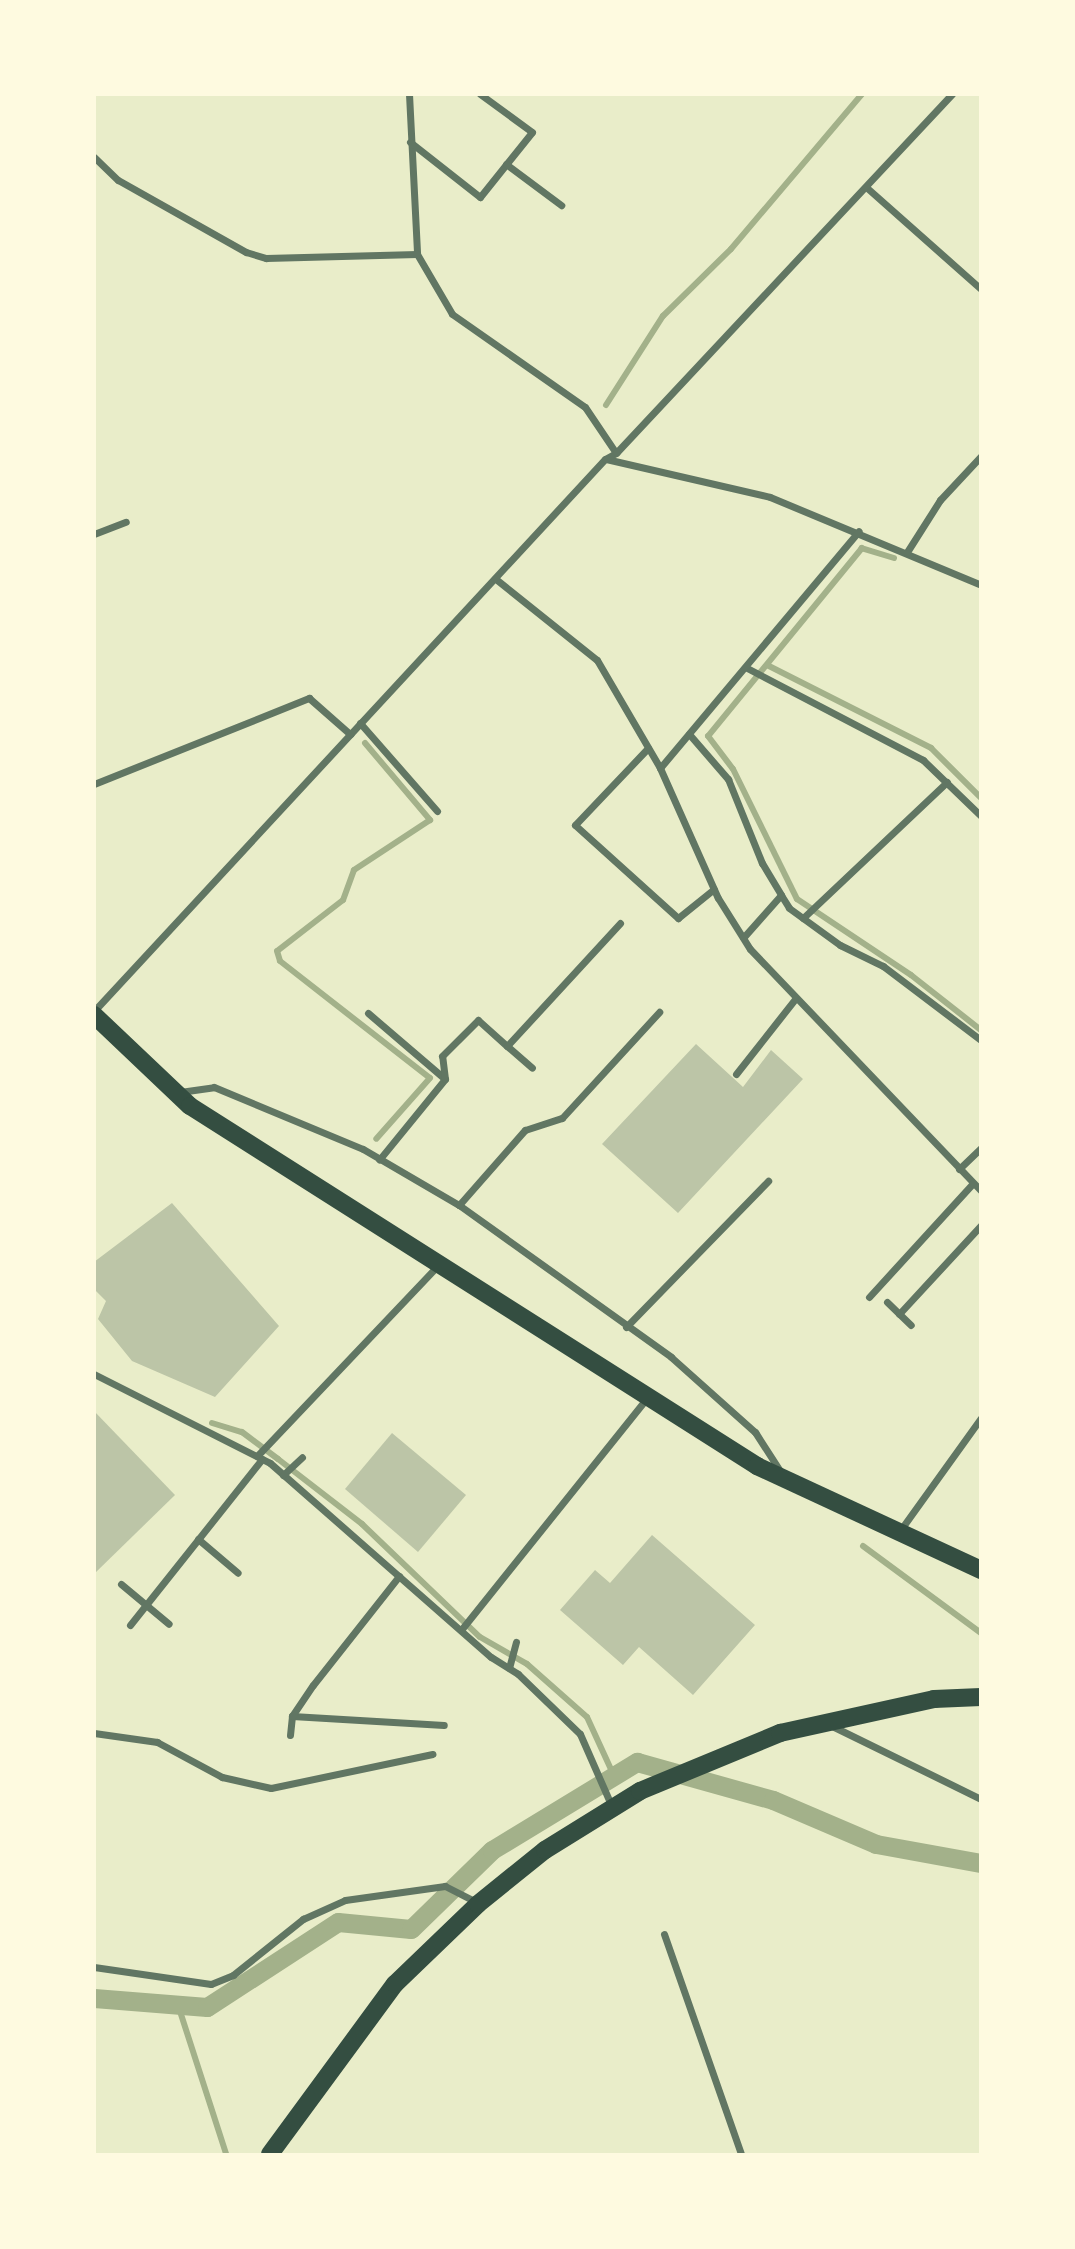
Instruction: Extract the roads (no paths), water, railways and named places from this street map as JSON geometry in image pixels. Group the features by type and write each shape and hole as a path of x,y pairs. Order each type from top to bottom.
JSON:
{"main road":[{"path":"94,1013 176,1093 648,1397 787,1482 981,1570"},
{"path":"270,2154 395,1984 478,1904 545,1850 613,1808 664,1781 780,1732 934,1699 981,1697"}],"street":[{"path":"409,94 417,254 452,314 585,407 616,453"},
{"path":"410,142 480,197 532,132 481,94"},
{"path":"94,1013 360,723 497,580 605,459 616,453 952,94"},
{"path":"94,157 118,180 246,252 266,258 417,254"},
{"path":"506,164 561,205"},
{"path":"866,187 981,289"},
{"path":"907,552 940,499 981,456"},
{"path":"605,459 770,497 859,531 981,585"},
{"path":"94,534 126,522"},
{"path":"660,768 747,668 859,531"},
{"path":"497,580 597,660 660,768 714,889 743,938 796,999 981,1191"},
{"path":"747,668 923,760 981,816"},
{"path":"94,784 309,698 350,734"},
{"path":"360,723 437,811"},
{"path":"690,734 728,779 762,863 780,895 803,918 840,946 883,967 981,1040"},
{"path":"648,748 575,825 678,918 714,889"},
{"path":"803,918 947,782"},
{"path":"743,938 780,895"},
{"path":"506,1046 620,923"},
{"path":"736,1074 796,999"},
{"path":"460,1205 525,1130 562,1118 659,1012"},
{"path":"368,1013 445,1079"},
{"path":"379,1160 445,1079 442,1056 478,1020 532,1068"},
{"path":"176,1093 214,1087 379,1160 460,1205 671,1357 755,1432 787,1482"},
{"path":"959,1169 981,1148"},
{"path":"626,1327 768,1181"},
{"path":"869,1297 973,1183"},
{"path":"899,1314 981,1225"},
{"path":"130,1625 271,1442 439,1264"},
{"path":"887,1302 911,1325"},
{"path":"94,1374 259,1458 283,1475 461,1630 509,1668 580,1734 613,1808"},
{"path":"461,1630 648,1397"},
{"path":"899,1533 981,1418"},
{"path":"283,1475 302,1457"},
{"path":"198,1539 238,1573"},
{"path":"290,1735 292,1716 399,1576"},
{"path":"121,1584 169,1624"},
{"path":"509,1668 516,1642"},
{"path":"292,1716 444,1725"},
{"path":"825,1723 981,1799"},
{"path":"94,1733 157,1742 222,1777 271,1788 432,1754"},
{"path":"94,1967 211,1984 233,1975 303,1919 345,1900 445,1886 478,1904"},
{"path":"664,1934 741,2154"}],"waterway":[{"path":"606,405 663,316 731,249 862,94"},
{"path":"894,558 862,548 708,736 733,769 797,899 911,975 981,1030"},
{"path":"767,665 931,748 981,798"},
{"path":"365,743 430,820 354,870 343,900 277,951 280,961 430,1078 376,1139"},
{"path":"212,1423 242,1432 278,1459 362,1524 480,1637 527,1664 587,1717 614,1776"},
{"path":"863,1546 981,1633"},
{"path":"94,1998 207,2007 338,1922 411,1929 492,1850 637,1762 773,1800 876,1844 981,1863"},
{"path":"178,2005 226,2154"}]}
